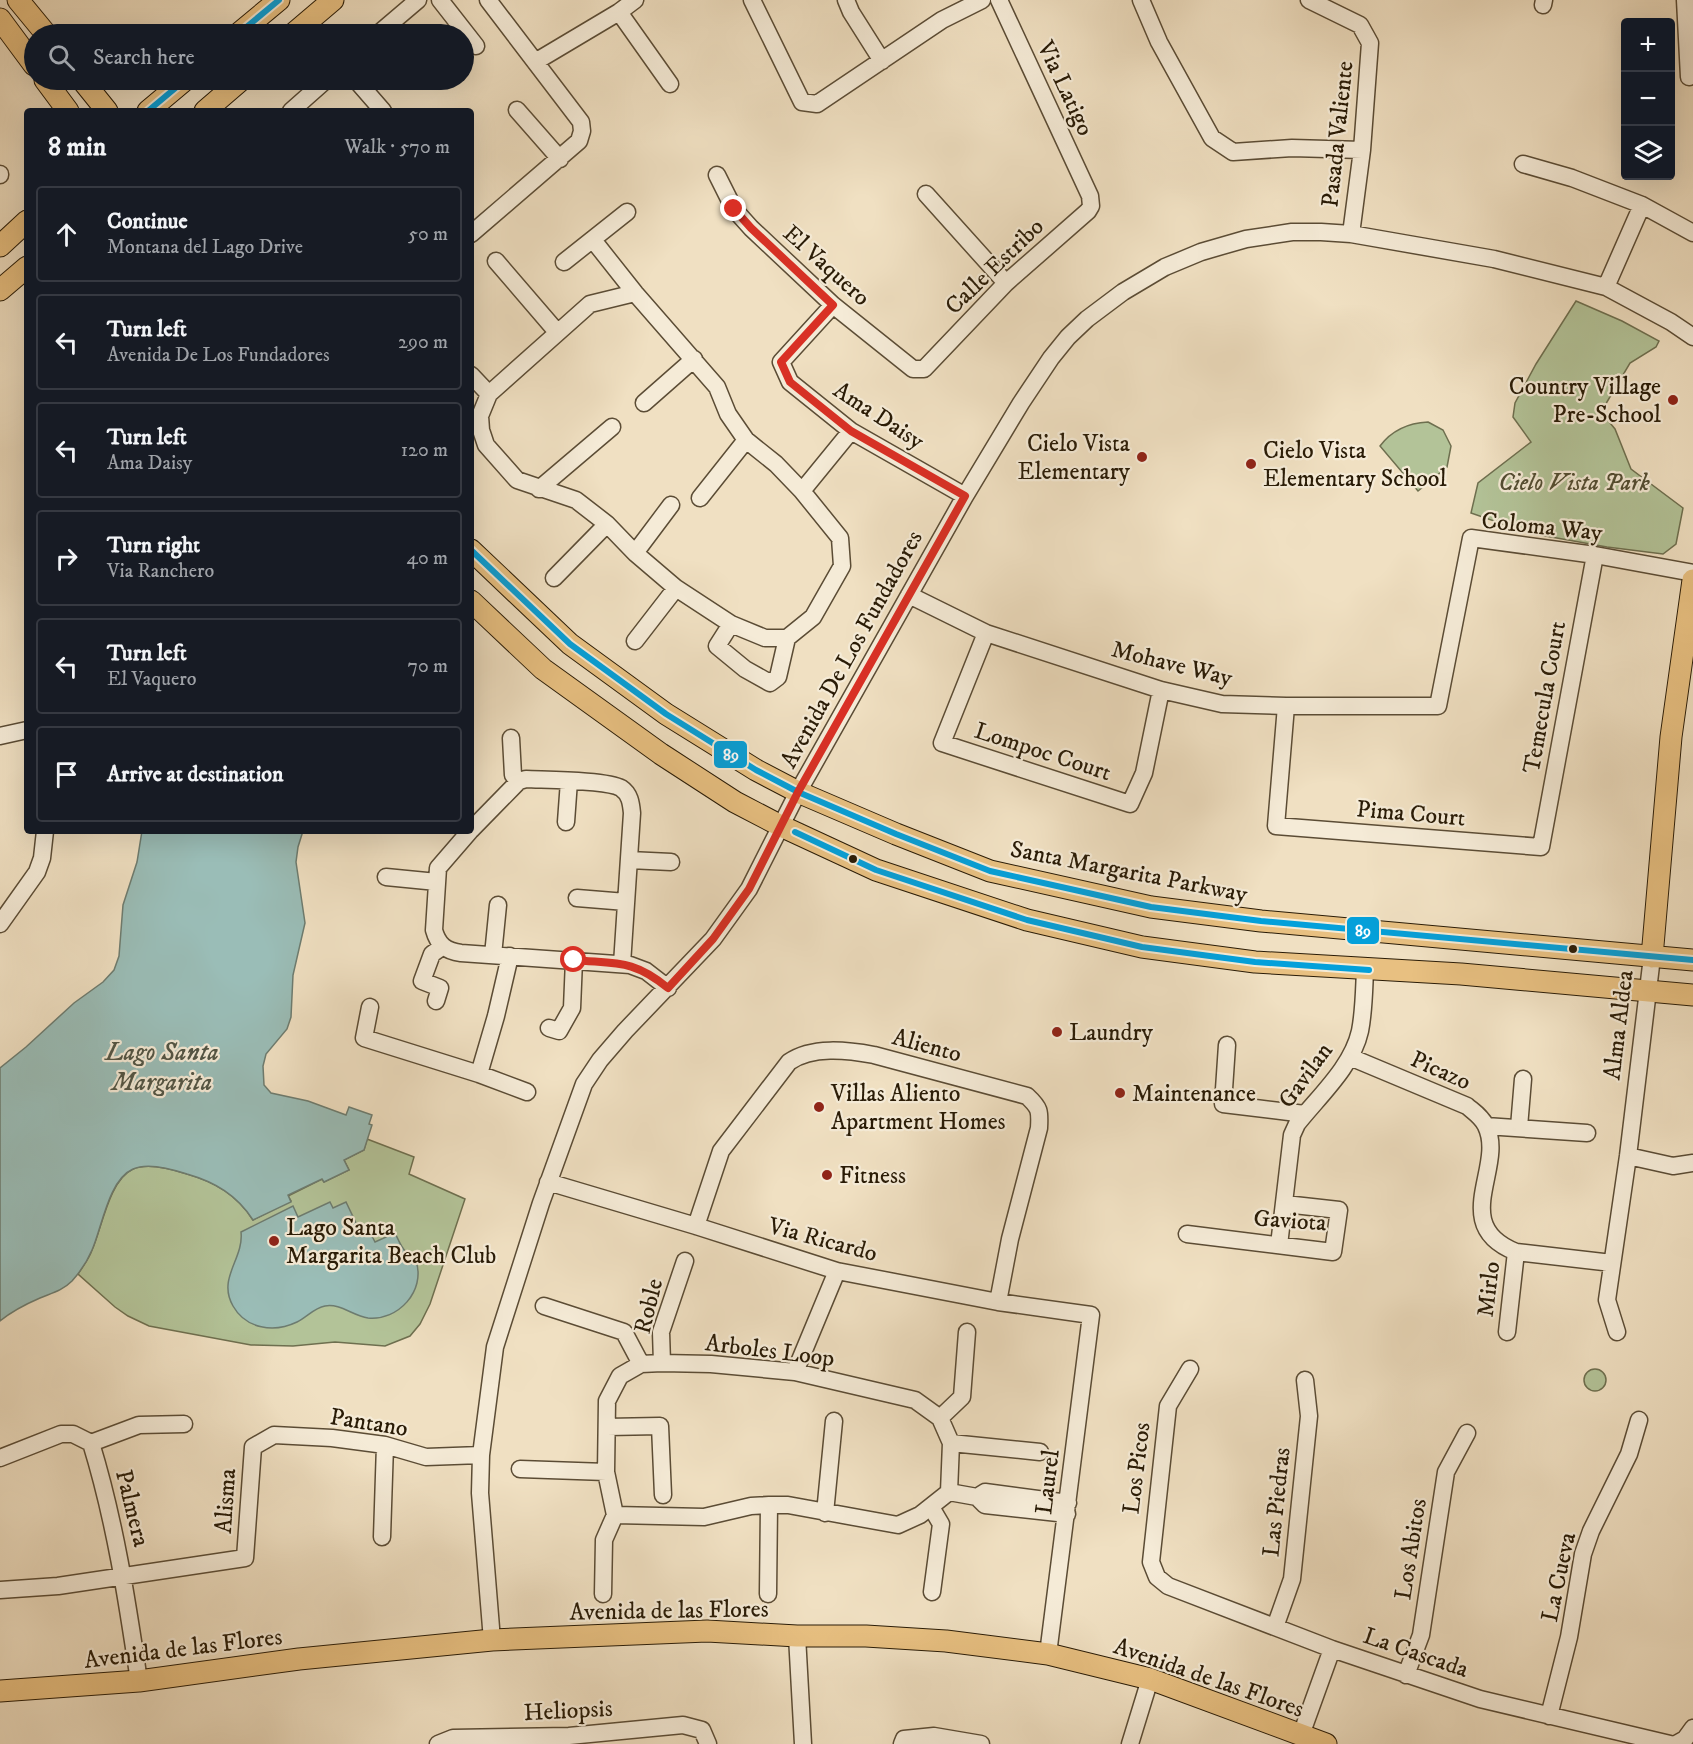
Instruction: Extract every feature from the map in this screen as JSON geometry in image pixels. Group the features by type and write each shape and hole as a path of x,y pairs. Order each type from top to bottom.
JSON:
{"main road":[{"path":"18,0 38,24"},
{"path":"250,24 279,0"},
{"path":"305,24 333,0"},
{"path":"0,19 24,51"},
{"path":"52,90 66,108"},
{"path":"90,90 105,108"},
{"path":"152,108 173,90"},
{"path":"208,108 229,90"},
{"path":"0,246 24,224"},
{"path":"0,290 24,270"},
{"name":"Santa Margarita Parkway","path":"474,553 570,644 666,714 756,770 798,792 990,871 1151,906 1261,921 1693,960"},
{"name":"Alma Aldea","path":"1652,957 1671,737 1693,580"},
{"path":"474,604 552,676 670,760 735,802 876,870 1027,920 1142,947 1255,962 1461,974 1693,995"},
{"name":"Avenida de las Flores","path":"0,1691 140,1681 299,1659 492,1640 707,1630 797,1636 866,1636 946,1641 1048,1654 1150,1679 1326,1744"}],"street":[{"path":"390,24 418,0"},
{"path":"440,0 459,24"},
{"path":"474,230 560,159 579,141 582,131 581,122 488,0"},
{"path":"535,62 635,0"},
{"path":"752,0 802,102 817,104 942,20 982,0"},
{"path":"846,0 882,61"},
{"name":"Via Latigo","path":"999,0 1090,196"},
{"path":"1141,0 1159,42 1212,138 1233,152 1292,148 1362,150"},
{"name":"Pasada Valiente","path":"1309,0 1360,25 1370,43 1362,150 1351,234"},
{"path":"1684,0 1689,77"},
{"path":"619,12 670,84"},
{"path":"294,108 315,90"},
{"path":"365,90 380,108"},
{"path":"517,110 560,159"},
{"path":"1523,164 1572,178 1642,205 1693,232"},
{"name":"El Vaquero","path":"717,175 734,209 751,228 833,305 913,369 924,369"},
{"path":"926,194 1006,283"},
{"name":"Calle Estribo","path":"924,369 1006,283 1088,211 1091,206 1090,196"},
{"path":"1606,287 1642,205"},
{"path":"564,262 627,212"},
{"name":"Avenida De Los Fundadores","path":"492,1640 480,1493 481,1455 498,1333 548,1182 588,1077 625,1031 668,988 723,927 749,889 798,792 965,496 1021,403 1068,337 1087,319 1123,292 1165,267 1201,252 1246,239 1292,232 1321,232 1351,234 1494,259 1606,287 1671,322 1693,337"},
{"path":"593,240 635,293 717,387 728,414 746,440 776,464 802,491 840,538 842,566 813,617 787,638 778,677 770,683 745,669 717,646 731,624"},
{"path":"496,261 557,332"},
{"path":"635,293 590,304 557,332 489,394 476,428 486,445 517,480 576,500 607,524 635,553 676,588 731,624 765,638 787,638"},
{"name":"Ama Daisy","path":"833,305 781,362 790,382 851,431 965,496"},
{"path":"644,402 694,360"},
{"path":"474,378 489,394"},
{"path":"539,489 612,427"},
{"path":"802,491 851,431"},
{"path":"700,498 746,440"},
{"path":"635,553 671,505"},
{"path":"554,578 607,524"},
{"name":"Coloma Way","path":"1438,706 1471,538 1594,555 1693,573"},
{"name":"Temecula Court","path":"1541,847 1594,555"},
{"path":"635,641 676,588"},
{"name":"Mohave Way","path":"909,595 986,633 1161,690 1222,704 1438,706"},
{"name":"Lompoc Court","path":"986,633 942,743 1130,804 1144,773 1161,690"},
{"name":"Pima Court","path":"1286,706 1276,826 1541,847"},
{"path":"0,736 24,731"},
{"path":"511,738 513,775 519,781"},
{"path":"474,826 519,781 526,779 611,785 628,795 632,804 632,813 622,964"},
{"path":"566,822 568,782"},
{"path":"0,924 37,872 42,858 45,834"},
{"path":"467,834 438,868 434,930 436,939 442,946 450,952 622,964 646,971 668,988"},
{"path":"629,860 671,862"},
{"path":"386,877 437,882"},
{"path":"577,898 626,902"},
{"path":"493,955 498,905"},
{"path":"436,1001 440,988 422,981 432,954 442,946"},
{"path":"479,1074 510,956"},
{"name":"Alma Aldea","path":"1617,1332 1607,1300 1628,1156 1652,957"},
{"path":"549,1028 559,1031 572,1008 574,960"},
{"name":"Gavilan","path":"1279,1245 1292,1135 1297,1124 1350,1057 1360,1030 1365,970"},
{"path":"370,1007 364,1038 479,1074 527,1092"},
{"path":"1227,1045 1223,1104 1305,1114"},
{"name":"Aliento","path":"696,1226 721,1151 789,1062 810,1053 850,1050 874,1055 1027,1096 1036,1103 1040,1112 1039,1128 1010,1239 998,1302"},
{"name":"Picazo","path":"1350,1057 1467,1106 1480,1116 1486,1126"},
{"path":"1519,1127 1523,1079"},
{"path":"1587,1132 1486,1126 1490,1145 1482,1210 1485,1225 1493,1238 1504,1247 1516,1252 1612,1263"},
{"path":"1628,1156 1673,1166 1693,1163"},
{"name":"Via Ricardo","path":"548,1182 837,1271 998,1302 1091,1315"},
{"name":"Gaviota","path":"1187,1234 1334,1252 1338,1210 1285,1204"},
{"name":"Mirlo","path":"1507,1332 1516,1252"},
{"name":"Roble","path":"662,1363 661,1332 685,1261"},
{"path":"795,1372 837,1271"},
{"path":"544,1306 624,1332 641,1364 621,1376 607,1401 606,1472 615,1515 604,1540 603,1594"},
{"name":"Laurel","path":"1048,1654 1091,1315"},
{"path":"615,1515 704,1517 751,1506 788,1505 898,1525 920,1515 949,1492 951,1443 940,1418 962,1397 967,1332"},
{"name":"Arboles Loop","path":"641,1364 711,1364 795,1372 915,1400 940,1418"},
{"name":"Los Picos","path":"1157,1577 1151,1562 1168,1406 1190,1369"},
{"name":"Las Piedras","path":"1275,1627 1292,1579 1310,1416 1305,1380"},
{"path":"825,1513 834,1420"},
{"name":"La Cueva","path":"1549,1716 1569,1637 1583,1554 1591,1531 1629,1454 1639,1420"},
{"name":"Palmera","path":"140,1681 124,1575 106,1495 91,1443 139,1425 184,1424"},
{"path":"607,1427 660,1426 663,1495"},
{"name":"Los Abitos","path":"1406,1676 1421,1635 1446,1472 1467,1432"},
{"path":"0,1458 61,1434 74,1434 91,1443"},
{"name":"Pantano","path":"253,1448 274,1435 332,1438 385,1445 426,1457 481,1455"},
{"path":"951,1443 1040,1452"},
{"path":"382,1537 385,1445"},
{"name":"Alisma","path":"124,1575 245,1558 253,1448"},
{"path":"520,1469 606,1472"},
{"path":"949,1492 977,1497 986,1504 1068,1508"},
{"path":"768,1594 769,1505"},
{"path":"931,1507 941,1524 932,1592"},
{"path":"0,1590 58,1586 124,1575"},
{"name":"La Cascada","path":"1157,1577 1168,1586 1332,1649 1406,1676 1480,1699 1549,1716 1610,1738 1681,1739"},
{"path":"797,1636 803,1744"},
{"path":"1301,1735 1332,1649"},
{"path":"1130,1744 1150,1679"},
{"name":"Heliopsis","path":"438,1744 453,1738 569,1740 683,1725 705,1737"},
{"path":"903,1741 934,1736 981,1744"}],"green space":[{"name":"Cielo Vista Park","path":"1576,301 1622,321 1659,341 1656,347 1630,363 1601,412 1615,429 1631,469 1683,508 1676,544 1663,554 1529,533 1471,513 1478,483 1531,442 1513,417 1515,403 1536,364"},
{"path":"1428,422 1443,430 1451,446 1447,467 1418,491 1380,446 1401,428"},
{"name":"Lago Santa Margarita Beach Club","path":"367,1139 414,1157 409,1174 465,1199 430,1304 420,1324 410,1336 385,1346 335,1342 293,1346 251,1345 149,1326 115,1307 78,1274 91,1253 112,1194 118,1183 133,1169 146,1166 160,1167 207,1181 240,1203 253,1220 291,1201 288,1196 322,1179 324,1182 349,1170 344,1160 364,1150"},
{"path":"1591,1369 1599,1369 1606,1376 1606,1384 1599,1391 1591,1391 1584,1384 1584,1376"}],"water":[{"name":"Lago Santa Margarita","path":"142,834 302,834 296,862 305,923 293,975 291,1017 287,1029 266,1054 263,1066 264,1085 271,1093 308,1101 346,1115 349,1107 372,1115 369,1124 372,1125 364,1150 344,1160 349,1170 324,1182 322,1179 288,1195 291,1202 253,1220 240,1203 207,1181 160,1167 146,1166 133,1169 117,1183 107,1205 96,1241 83,1267 72,1281 0,1321 0,1068 74,1003 103,982 114,970 119,956 123,905 137,862"},
{"path":"330,1202 333,1208 346,1202 358,1227 366,1224 375,1242 395,1233 404,1250 416,1261 418,1272 417,1283 407,1302 390,1315 379,1318 362,1317 331,1306 321,1307 297,1322 279,1327 261,1327 245,1320 233,1306 228,1286 239,1251 241,1232 293,1206 298,1217"}],"transit line":[{"name":"89","path":"250,24 279,0"},
{"name":"89","path":"152,108 173,90"},
{"name":"89","path":"474,553 570,644 666,714 756,770 798,792 990,871 1151,907 1261,921 1693,960"},
{"name":"89","path":"795,832 876,870 1027,920 1142,947 1255,962 1369,970"}],"place":[{"name":"Country Village Pre-School","path":"1673,400"},
{"name":"Cielo Vista Elementary","path":"1142,457"},
{"name":"Cielo Vista Elementary School","path":"1251,464"},
{"name":"Laundry","path":"1057,1032"},
{"name":"Maintenance","path":"1120,1093"},
{"name":"Villas Aliento Apartment Homes","path":"819,1107"},
{"name":"Fitness","path":"827,1175"},
{"name":"Lago Santa Margarita Beach Club","path":"274,1241"}],"route":[{"path":"574,960 630,965 646,971 668,988 713,939 749,889 798,792 965,496 851,431 790,382 781,362 833,305 751,228 734,209"}]}
